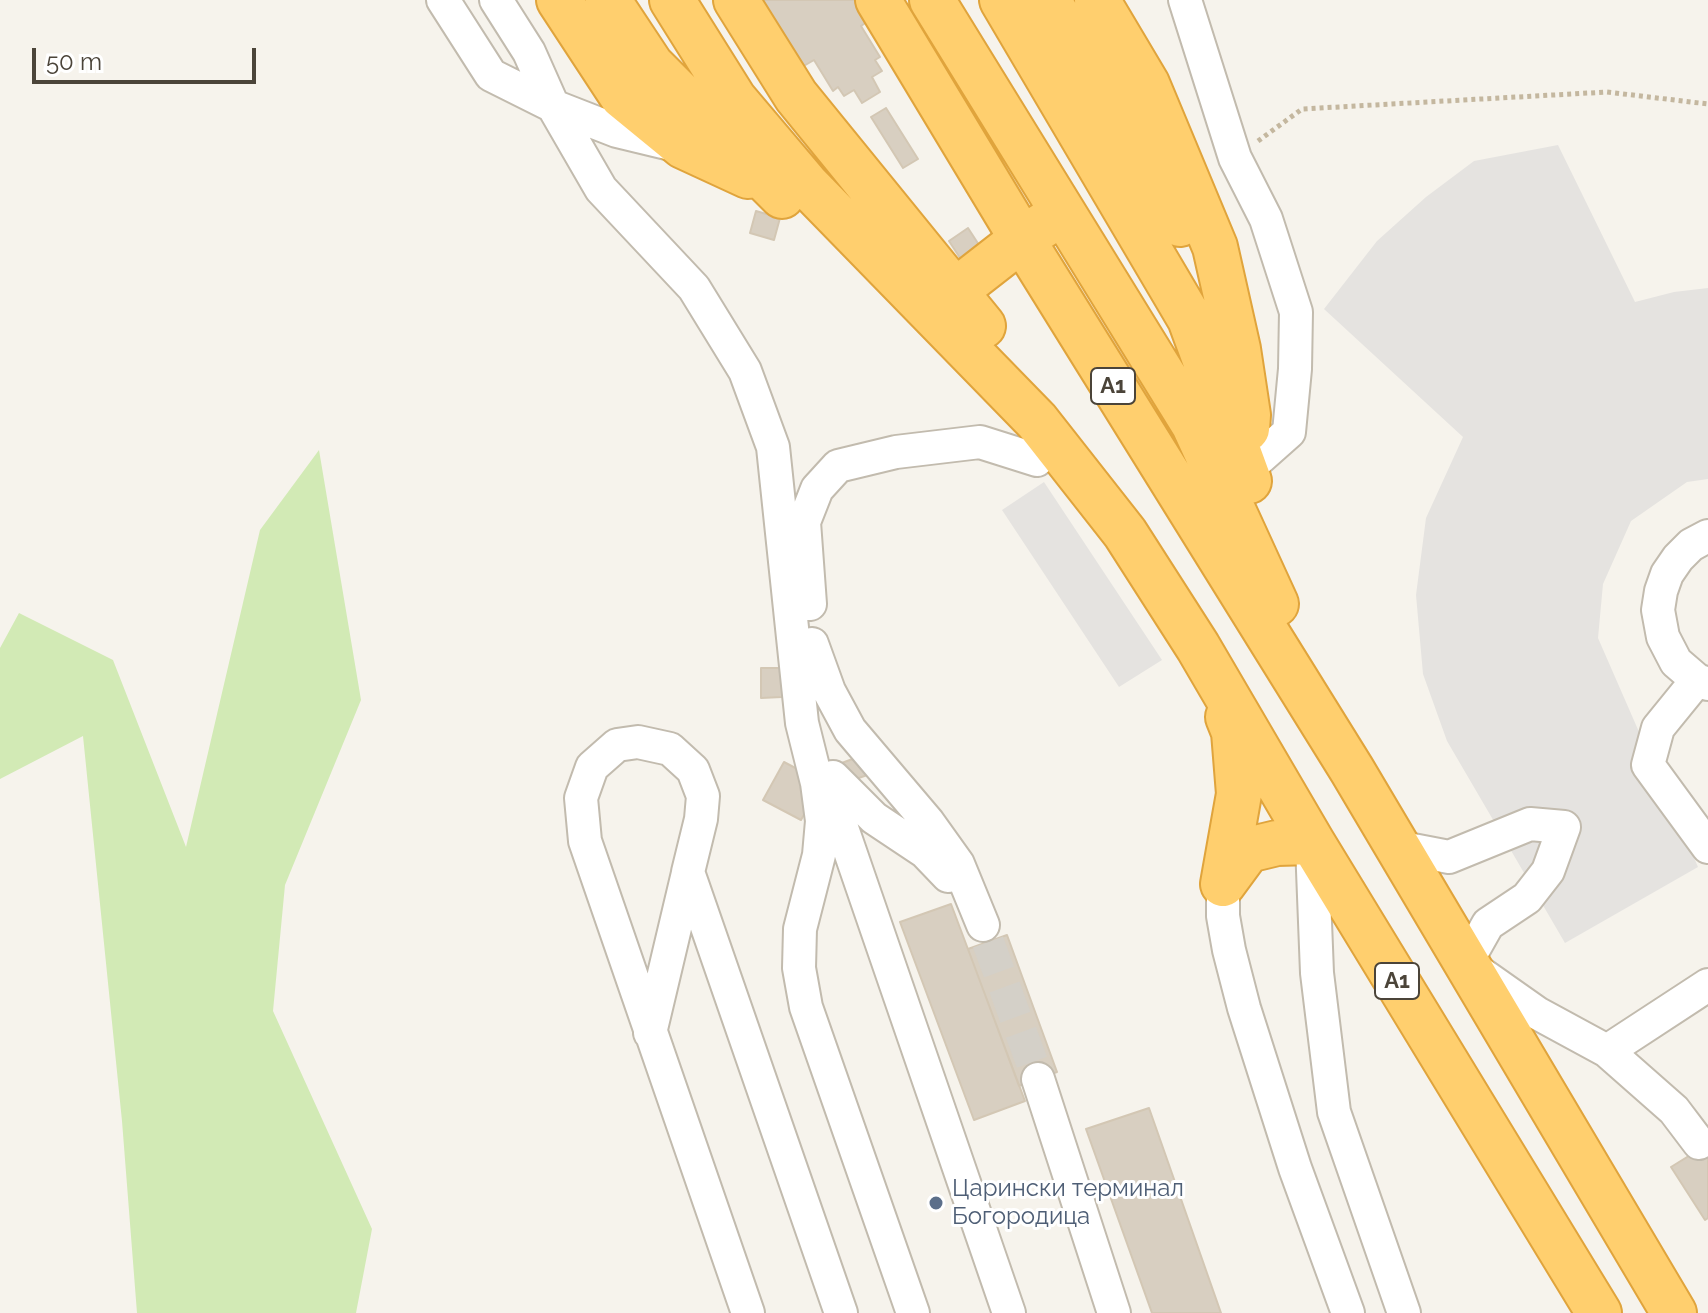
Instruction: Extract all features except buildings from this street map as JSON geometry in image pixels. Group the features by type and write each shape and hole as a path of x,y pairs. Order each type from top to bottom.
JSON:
{"highway":[{"path":"672,0 734,99 806,184 1037,421 1125,533 1198,647 1234,732 1239,794 1223,884"},
{"name":"A1","path":"736,0 796,96 954,292 1053,407 1139,523 1198,647 1312,842 1599,1313"},
{"name":"A1","path":"878,0 1022,239 1352,770 1674,1313"},
{"name":"A1","path":"932,0 1194,425 1352,770"},
{"name":"A1","path":"1002,0 1190,319 1352,770"},
{"name":"A1","path":"1048,0 1199,255 1238,349"},
{"name":"A1","path":"1097,0 1147,84 1215,247 1238,349 1248,415 1245,471"},
{"path":"591,4 774,188 1113,539 1198,647"},
{"path":"591,4 622,96 683,146 774,188"},
{"path":"954,292 1022,239 1114,187"},
{"path":"1223,884 1248,850 1277,843 1312,842"}],"street":[{"path":"443,0 491,75 553,106 617,131 683,146"},
{"path":"496,0 529,52 553,106 601,189 694,288 745,371 773,447 802,723 842,828 1009,1313"},
{"path":"1185,0 1235,158 1266,219 1296,312 1289,432 1245,471"},
{"path":"913,1313 806,1007 799,968 800,929 819,855 825,780 817,721 804,522 817,489 838,466 896,452 980,442 1037,460"},
{"path":"1708,536 1691,545 1667,574 1658,610 1663,637 1676,662 1703,682 1658,728 1648,765 1708,847"},
{"path":"812,644 829,691 850,730 928,822 958,864 986,933 958,886 925,852 825,780"},
{"path":"650,1033 701,819 703,796 693,770 670,749 638,742 617,745 592,767 581,798 585,841 650,1033 748,1313"},
{"path":"1397,847 1449,857 1530,824 1564,827 1548,871 1527,898 1488,924 1466,963 1537,1013 1607,1051 1674,1110 1699,1143"},
{"path":"1312,842 1317,973 1334,1112 1404,1313"},
{"path":"688,872 841,1313"},
{"path":"1223,884 1223,916 1244,1008 1295,1168 1348,1313"},
{"path":"1607,1051 1708,985"},
{"path":"1038,1079 1114,1313"}],"path":[{"path":"1235,158 1302,109 1607,92 1708,104"}],"green space":[{"path":"319,450 361,700 285,885 273,1011 372,1229 356,1313 137,1313 122,1121 83,736 0,779 0,648 19,613 113,660 186,847 260,530"}],"shaded area":[{"path":"1558,145 1635,302 1674,292 1708,288 1708,479 1687,482 1631,521 1603,584 1598,638 1698,867 1565,943 1447,741 1423,674 1416,595 1426,518 1463,437 1324,309 1377,241 1426,197 1474,161"},
{"path":"1044,482 1162,660 1119,687 1002,510"}],"tunnel":[{"path":"988,942 1038,1079"}],"place":[{"name":"Царински терминал Богородица","path":"936,1203"}]}
